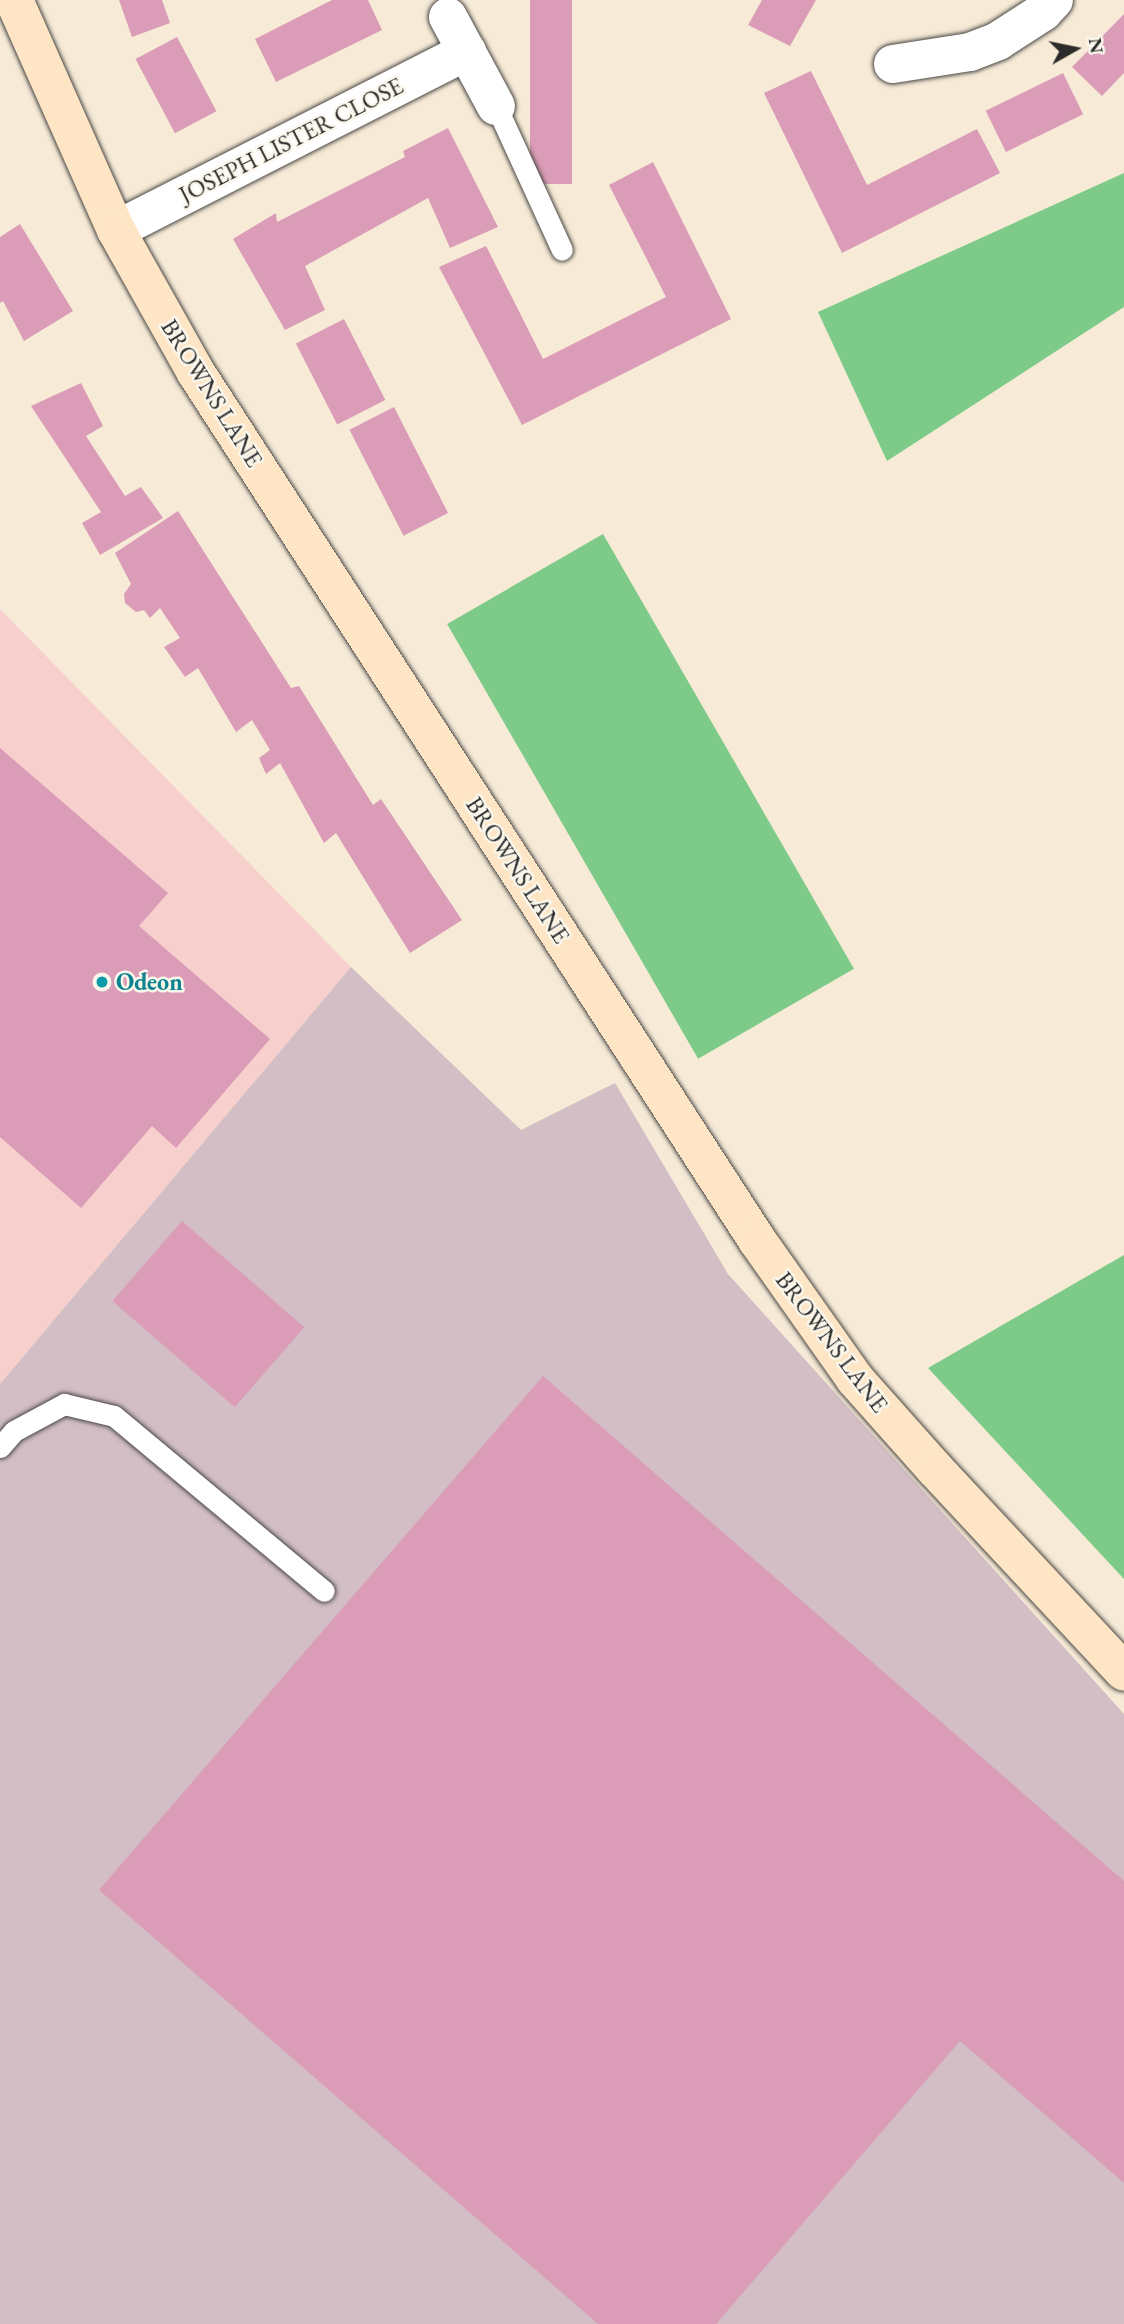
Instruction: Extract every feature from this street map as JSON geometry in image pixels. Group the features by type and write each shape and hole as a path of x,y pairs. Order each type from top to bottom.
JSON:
{"street":[{"path":"893,64 970,52 998,41 1044,12 1054,0"},
{"path":"444,8 496,106"},
{"name":"BROWNS LANE","path":"12,16 116,230 195,371 757,1240 855,1379 1124,1672"},
{"name":"JOSEPH LISTER CLOSE","path":"116,230 467,51"}],"lane":[{"path":"496,106 562,250"},
{"path":"0,1447 13,1431 64,1404 114,1416 324,1591"}],"shaded area":[{"path":"0,609 351,967 0,1384"},
{"path":"351,967 521,1130 615,1083 728,1274 1124,1714 1124,2324 0,2324 0,1384"}],"green space":[{"path":"1124,173 1124,307 887,461 818,312"},
{"path":"603,534 854,969 698,1059 447,624"},
{"path":"1124,1255 1124,1579 928,1368"}],"building":[{"path":"119,0 162,0 170,23 132,37"},
{"path":"332,0 368,0 382,30 276,82 255,39"},
{"path":"530,0 572,0 572,184 530,184"},
{"path":"762,0 816,0 790,46 748,25"},
{"path":"1124,14 1124,73 1102,96 1072,67"},
{"path":"177,37 216,111 175,133 136,59"},
{"path":"811,71 867,185 977,129 1000,173 842,253 764,93"},
{"path":"1063,73 1083,114 1006,152 986,111"},
{"path":"448,128 498,227 450,248 428,198 305,266 325,310 285,330 233,239 276,213 277,222 405,157 403,151"},
{"path":"653,162 731,319 522,425 439,267 486,246 543,359 666,297 609,185"},
{"path":"20,224 73,311 24,341 3,301 0,303 0,237"},
{"path":"344,319 385,400 337,425 296,344"},
{"path":"81,383 103,426 86,436 125,496 141,487 163,518 100,555 82,523 101,512 31,406"},
{"path":"394,407 448,513 403,536 349,430"},
{"path":"178,511 291,688 299,686 373,805 381,799 462,920 410,953 336,833 324,843 280,763 266,774 259,758 270,750 252,720 236,732 198,668 185,677 164,647 180,638 160,608 150,618 144,610 136,612 125,603 124,594 131,584 115,553"},
{"name":"Odeon","path":"0,748 168,893 139,926 270,1039 176,1148 152,1126 81,1208 0,1137"},
{"path":"182,1221 304,1327 235,1407 112,1301"},
{"path":"543,1376 1124,1881 1124,2183 960,2041 716,2324 598,2324 99,1890"}],"place":[{"name":"Odeon","path":"102,982"}]}
